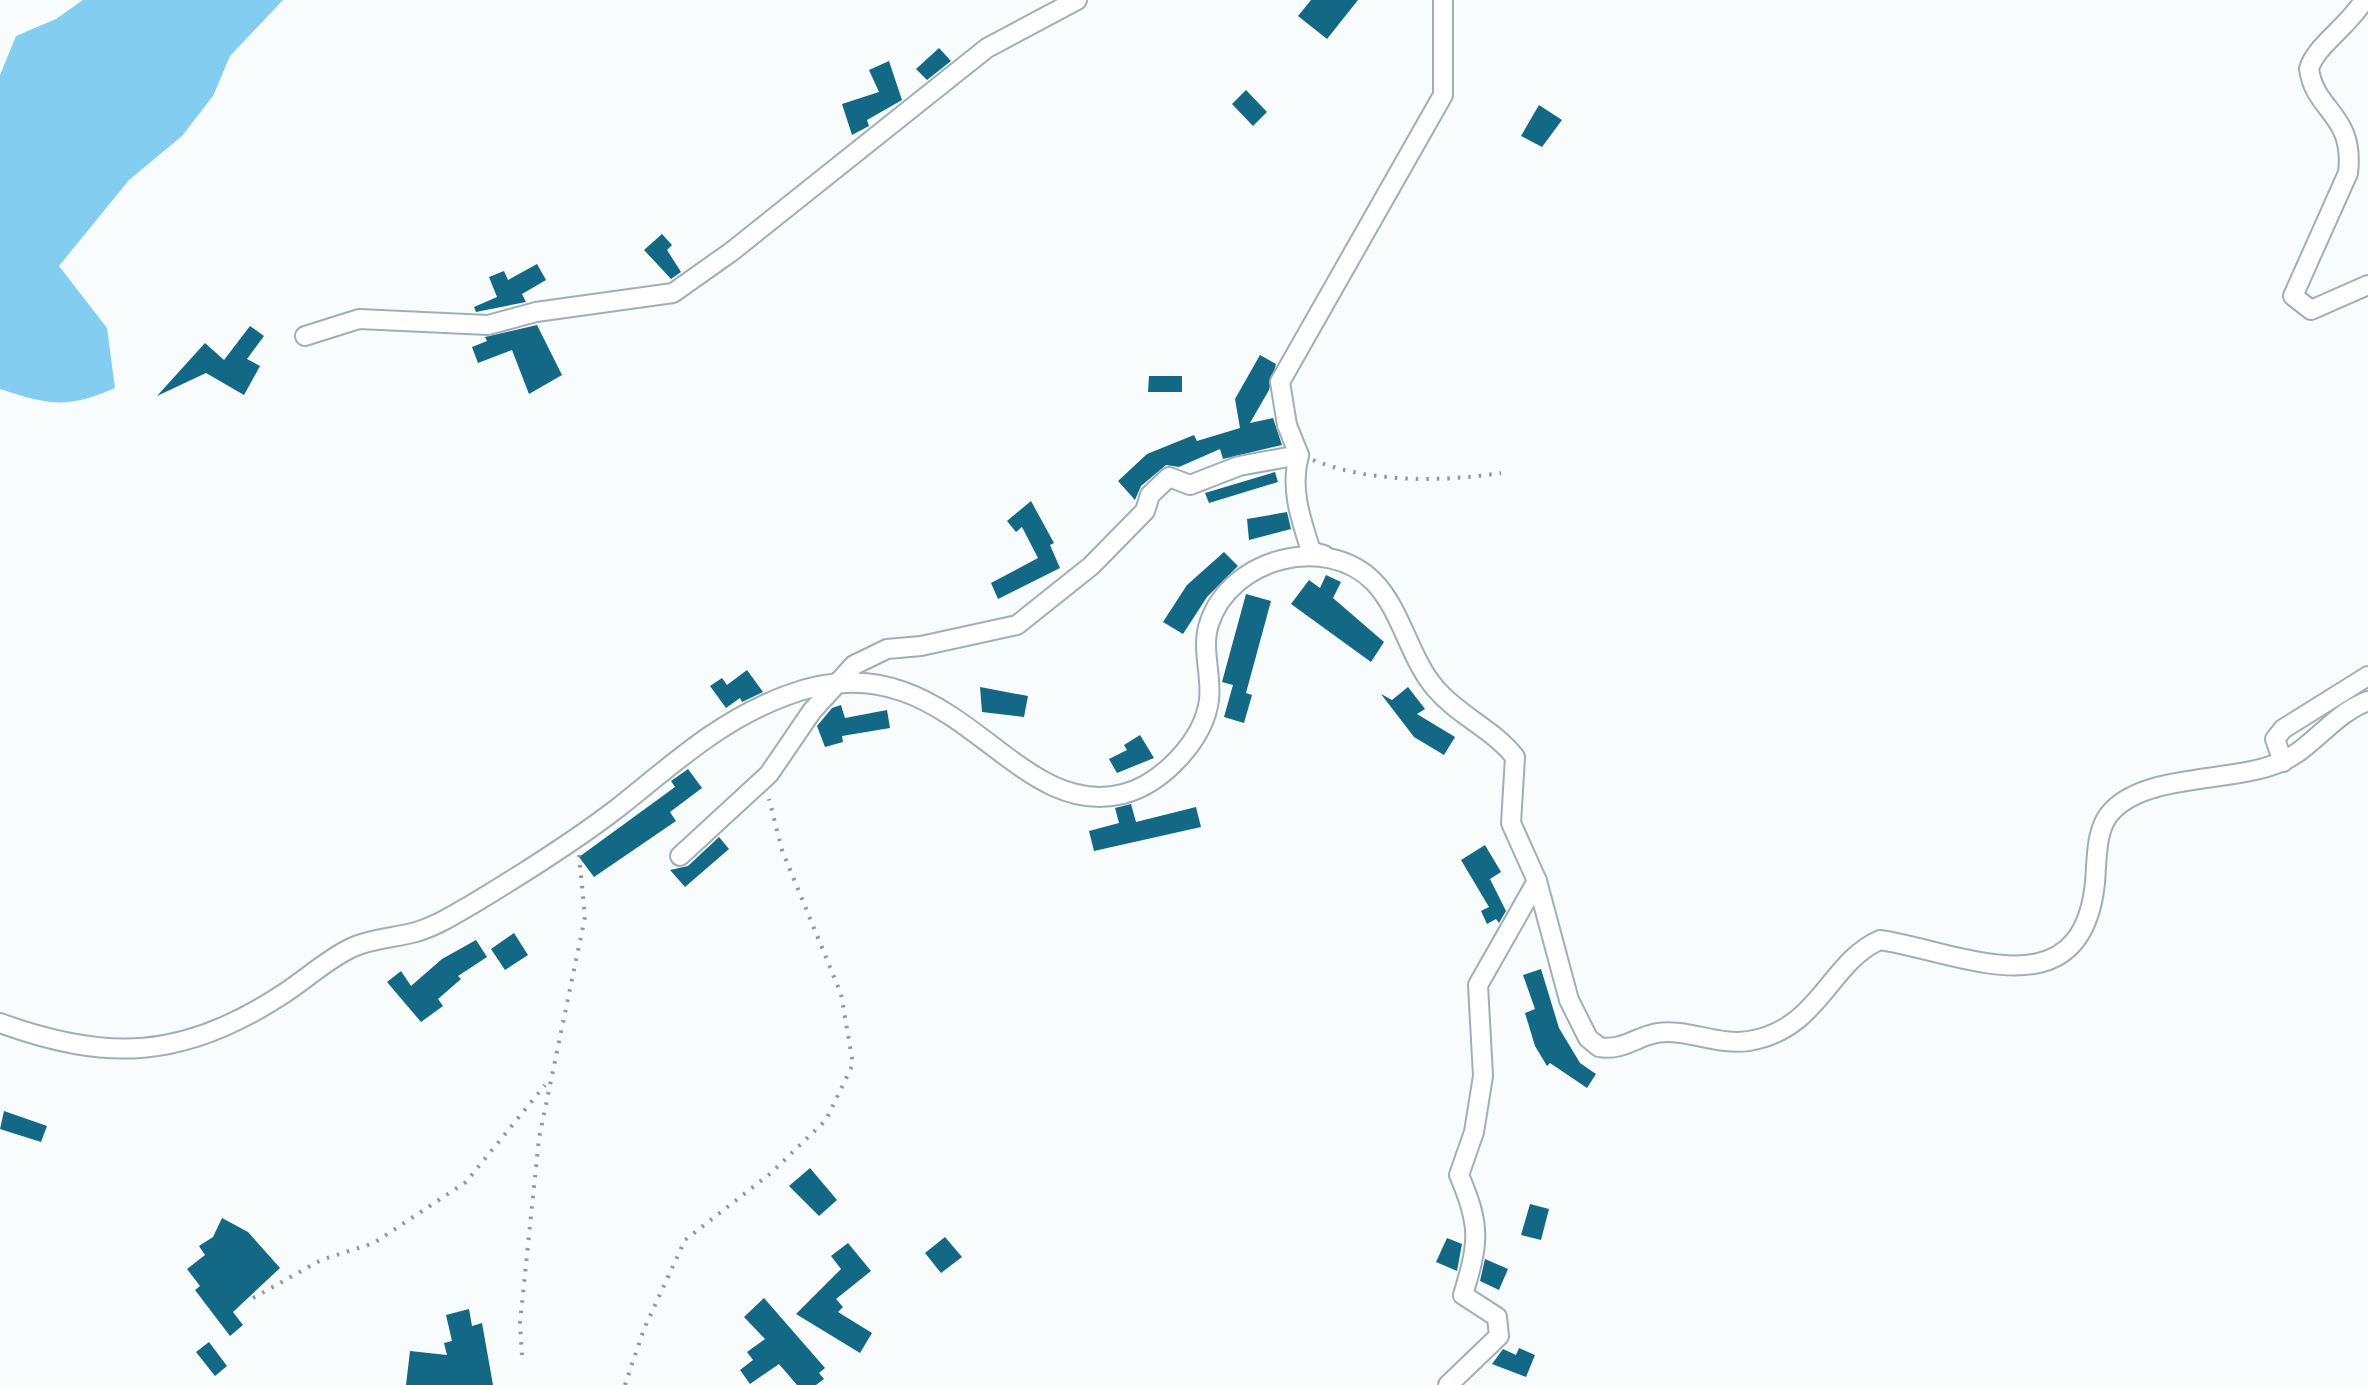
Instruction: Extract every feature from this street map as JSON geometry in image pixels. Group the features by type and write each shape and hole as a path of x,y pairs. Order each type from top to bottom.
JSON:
{"street":[{"path":"305,336 359,319 488,326 536,312 673,293 731,252 987,48 1077,0"},
{"path":"1444,0 1442,95 1280,382 1284,413 1300,455 1292,476 1311,551 1343,560 1375,583 1424,675 1459,713 1486,730 1515,757 1511,823 1537,881 1569,1000 1588,1038 1598,1047 1627,1046 1658,1032 1747,1042 1772,1034 1824,998 1852,956 1880,940 1970,963 2030,966 2059,956 2080,934 2091,912 2098,849 2113,810 2155,789 2234,776 2283,762 2368,701"},
{"path":"2364,0 2350,23 2312,56 2309,69 2351,142 2350,156 2348,173 2293,296 2312,310 2368,286"},
{"path":"680,856 769,774 812,712 868,656 886,648 921,646 1017,625 1091,566 1145,511 1150,495 1169,477 1190,485 1239,466 1300,455"},
{"path":"0,1023 88,1049 161,1048 233,1026 348,949 443,921 578,835 731,720 789,694 844,679 886,683 920,697 1056,786 1084,796 1113,796 1156,779 1176,760 1202,722 1209,702 1208,626 1232,587 1250,572 1273,563 1324,554"},
{"path":"2283,762 2275,739 2283,729 2368,676"},
{"path":"1448,1385 1499,1336 1497,1317 1464,1295 1479,1242 1474,1210 1459,1175 1474,1132 1483,1076 1478,985 1537,881"}],"path":[{"path":"1300,455 1338,470 1419,478 1460,479 1501,473"},
{"path":"625,1385 644,1329 685,1240 771,1173 826,1120 854,1064 841,994 806,916 770,810 769,774"},
{"path":"522,1354 520,1323 548,1082 585,916 578,835"},
{"path":"253,1298 320,1260 374,1244 466,1182 548,1082"}],"shaded area":[{"path":"83,0 283,0 230,56 213,96 182,136 129,180 59,266 107,328 115,388 84,399 58,402 0,389 0,75 16,36 56,19"}],"building":[{"path":"1311,0 1358,0 1327,39 1298,16"},
{"path":"939,48 951,61 927,80 916,69"},
{"path":"889,61 902,100 867,120 869,126 852,135 842,104 879,92 869,70"},
{"path":"1246,90 1267,112 1253,126 1232,104"},
{"path":"1539,105 1562,120 1542,147 1521,136"},
{"path":"662,234 672,245 667,250 681,272 671,279 644,250"},
{"path":"537,264 546,280 522,294 526,302 476,312 474,307 497,297 489,277 504,271 508,280"},
{"path":"537,325 562,375 529,394 512,350 478,363 472,347 487,341 485,337"},
{"path":"250,326 264,336 247,359 260,366 244,395 206,373 157,396 205,343 224,360"},
{"path":"1260,355 1276,364 1269,390 1250,423 1273,418 1282,445 1223,459 1220,449 1179,467 1166,465 1141,486 1135,500 1118,481 1147,454 1194,435 1197,441 1240,428 1235,399"},
{"path":"1149,376 1182,376 1182,392 1148,392"},
{"path":"1275,472 1278,482 1209,503 1205,493"},
{"path":"1031,501 1054,543 1050,545 1060,568 998,599 991,583 1038,558 1022,527 1016,532 1007,521"},
{"path":"1287,512 1291,529 1249,540 1247,519"},
{"path":"1224,552 1238,566 1207,597 1183,634 1163,622 1187,585"},
{"path":"1326,575 1341,582 1333,598 1384,642 1371,662 1291,604 1309,580 1320,588"},
{"path":"1246,594 1271,601 1246,693 1252,695 1244,723 1224,717 1233,685 1222,682"},
{"path":"747,670 763,692 742,702 740,698 726,708 710,686 722,678 727,685"},
{"path":"980,687 1028,696 1024,717 982,712"},
{"path":"1408,687 1425,709 1417,714 1455,737 1444,755 1414,737 1381,694 1392,700"},
{"path":"841,705 845,718 887,710 890,728 842,736 843,742 825,747 817,726 832,708"},
{"path":"1140,735 1154,758 1117,773 1109,759 1127,750 1124,745"},
{"path":"688,769 702,788 670,812 676,821 594,877 579,857 675,787 671,781"},
{"path":"1131,804 1136,822 1196,807 1201,827 1094,851 1089,831 1119,823 1115,808"},
{"path":"719,837 729,849 685,887 670,870 688,866"},
{"path":"1485,845 1501,872 1490,879 1506,911 1499,923 1496,919 1487,924 1481,911 1489,907 1461,860"},
{"path":"514,933 528,955 505,970 491,949"},
{"path":"476,940 487,957 458,976 461,979 438,999 443,1006 421,1022 387,982 401,971 411,986 442,959"},
{"path":"1541,969 1559,1028 1580,1063 1596,1074 1587,1088 1550,1063 1547,1066 1535,1046 1525,1013 1535,1009 1523,975"},
{"path":"4,1111 47,1126 41,1142 0,1129"},
{"path":"810,1168 837,1200 819,1216 789,1186"},
{"path":"1530,1204 1549,1209 1541,1240 1521,1235"},
{"path":"222,1218 248,1232 280,1268 233,1312 243,1325 230,1336 195,1290 200,1286 187,1269 205,1255 199,1246 213,1237"},
{"path":"945,1237 962,1257 941,1273 925,1253"},
{"path":"1447,1238 1462,1244 1457,1271 1436,1262"},
{"path":"848,1243 871,1271 836,1299 843,1307 838,1312 872,1333 860,1353 796,1314 841,1269 831,1256"},
{"path":"1485,1259 1508,1269 1499,1290 1480,1281"},
{"path":"764,1298 825,1368 819,1373 824,1379 816,1385 797,1385 779,1364 750,1384 740,1370 753,1360 747,1352 765,1339 744,1317"},
{"path":"469,1309 472,1326 482,1323 493,1385 406,1385 410,1351 447,1355 444,1343 452,1341 446,1315"},
{"path":"209,1342 227,1366 215,1376 196,1352"},
{"path":"1519,1348 1535,1355 1526,1377 1492,1364 1503,1349 1516,1355"}]}
